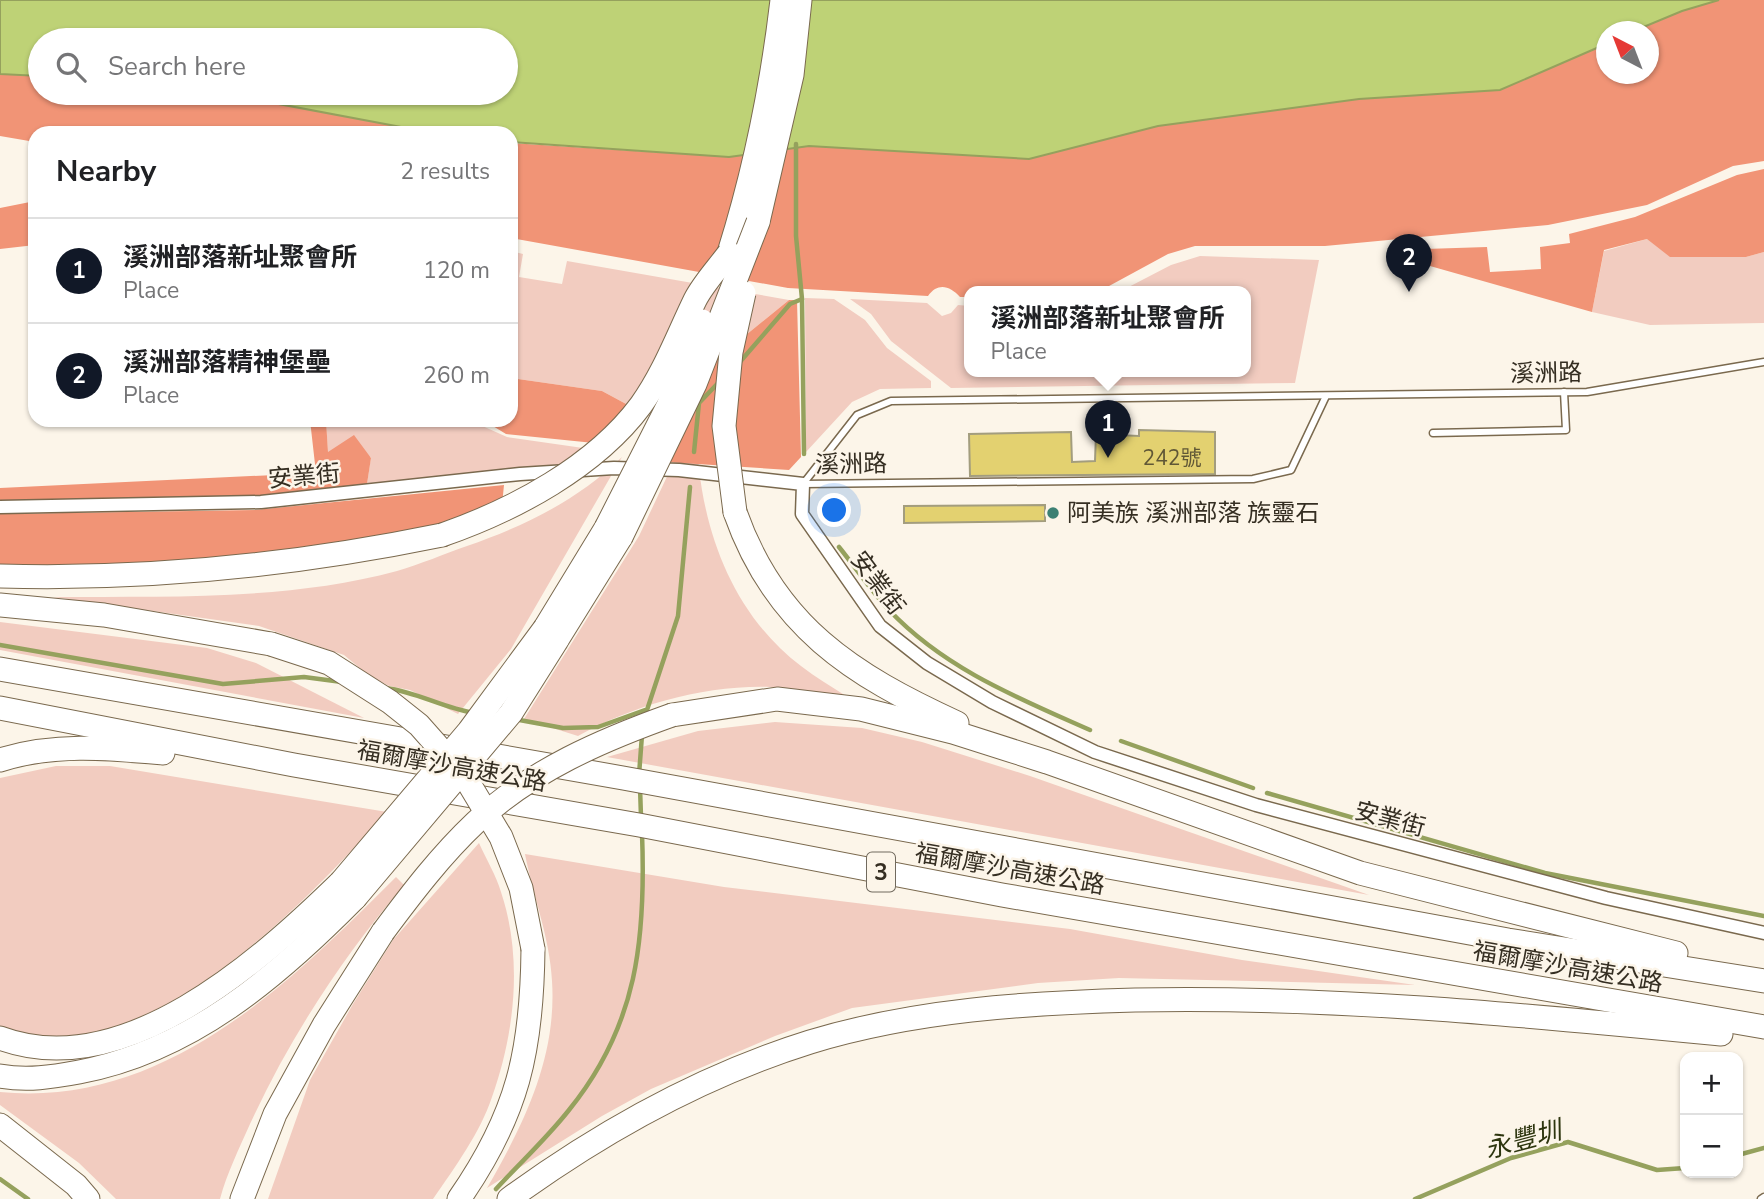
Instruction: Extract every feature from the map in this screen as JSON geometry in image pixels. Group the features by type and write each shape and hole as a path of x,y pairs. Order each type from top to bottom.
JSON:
{"highway":[{"path":"613,532 668,406 729,253 743,210 773,79 782,0"},
{"path":"802,6 792,75 731,352 724,426 735,512 744,540 781,597 833,655 913,702 1046,762"},
{"path":"0,1076 23,1080 63,1075 101,1068 159,1049 200,1027 299,955 469,731 551,634 613,532 695,384 758,222"},
{"path":"0,576 141,576 258,565 368,550 442,535 475,524 529,497 577,464 623,425 641,404 679,337 696,298 729,253"},
{"path":"0,605 104,615 271,644 329,663 419,724 465,777 501,837 521,888 533,949 532,1004 526,1056 515,1093 496,1137 459,1199"},
{"name":"福爾摩沙高速公路","path":"0,669 623,778 1508,940 1764,979"},
{"path":"242,1199 275,1114 324,1025 383,932 425,876 477,821 528,782 578,753 672,715 777,699 861,709 953,732 1360,873 1764,979"},
{"name":"福爾摩沙高速公路","path":"0,708 294,765 639,825 1016,898 1764,1027"},
{"path":"0,760 52,748 95,747 294,765"},
{"path":"0,1038 16,1044 51,1049 94,1045 120,1037 183,1007 223,984 348,890"},
{"path":"509,1199 614,1129 721,1076 812,1042 933,1015 1079,1002 1293,1001 1432,1007 1764,1038"},
{"path":"0,1125 76,1185 88,1199"}],"street":[{"name":"安業街","path":"0,507 261,502 520,474 614,468 679,470 803,484 802,514 880,626 927,663 981,695 1095,752 1270,808 1606,898 1764,933"}],"lane":[{"name":"溪洲路","path":"803,484 857,415 891,401 1587,392 1764,362"},
{"path":"1433,433 1566,430 1564,392"},
{"name":"溪洲路","path":"803,484 1253,479 1291,470 1326,396"}],"shaded area":[{"path":"0,0 1719,0 1658,21 1596,21 1596,48 1500,90 1359,99 1158,126 1029,159 809,146 729,157 518,142 518,126 396,126 284,105 518,105 518,28 28,28 28,75 0,74"},
{"path":"1719,0 1764,0 1764,161 1733,166 1647,205 1548,225 1325,246 1195,246 1168,254 1109,286 964,286 964,297 944,287 936,289 928,296 788,288 518,239 518,143 729,157 809,146 1029,159 1158,126 1359,99 1500,90 1596,48 1596,84 1659,84 1658,21"},
{"path":"0,74 28,75 28,105 284,105 396,126 28,126 28,141 0,136"},
{"path":"1764,169 1764,252 1746,257 1670,257 1647,239 1604,250 1592,312 1430,266 1425,249 1487,247 1490,272 1541,269 1540,247 1570,243 1569,234 1635,217 1737,175"},
{"path":"28,202 28,246 0,249 0,208"},
{"path":"1647,239 1746,257 1764,252 1764,323 1650,325 1592,312 1604,251"},
{"path":"518,253 523,254 519,277 562,284 567,261 789,300 741,339 628,405 602,391 518,379"},
{"path":"1200,256 1319,260 1295,383 951,388 891,341 871,314 850,299 927,303 942,316 951,313 958,305 964,306 964,377 1251,377 1251,286 1131,286 1171,265"},
{"path":"805,298 834,299 865,320 887,348 931,381 931,388 880,389 852,402 806,452"},
{"path":"789,300 797,300 801,457 789,470 666,462 719,342 741,339"},
{"path":"518,379 602,391 628,405 594,443 506,434 494,427 518,427"},
{"path":"697,413 697,448 708,518 733,585 751,615 774,642 806,670 846,696 770,687 720,689 646,706 578,736 524,719 639,536"},
{"path":"311,427 326,427 328,452 354,435 371,458 367,484 249,497 0,501 0,488 316,473"},
{"path":"326,427 485,427 507,437 590,449 566,469 367,484 371,457 328,453"},
{"path":"622,457 511,649 458,714 410,690 389,686 367,674 344,655 259,626 53,597 269,592 355,581 397,571 489,538 550,510 587,486"},
{"path":"504,485 502,505 394,541 146,570 0,570 0,514 255,510"},
{"path":"0,622 207,648 256,663 364,718 0,650"},
{"path":"775,722 862,728 922,742 1030,776 1369,895 607,757 698,731"},
{"path":"56,766 110,766 387,812 311,892 265,935 214,974 162,1007 107,1029 53,1036 0,1026 0,778"},
{"path":"479,843 499,886 508,917 514,969 511,1021 506,1047 481,1124 433,1199 268,1199 310,1080 353,1004 393,940"},
{"path":"525,854 724,887 1070,929 1242,960 1415,985 1119,978 1038,983 852,1008 775,1036 651,1089 602,1116 487,1188 525,1114 543,1063 549,1036 552,1009 551,965"},
{"path":"396,877 404,885 359,941 282,1060 242,1143 220,1199 116,1199 79,1163 0,1105 0,1092 60,1092 116,1080 169,1059 219,1031 267,996 312,958"}],"building":[{"path":"1139,430 1215,432 1215,474 970,476 969,434 1071,432 1072,462 1095,461 1096,434 1139,436"},
{"path":"1045,505 1045,521 904,523 904,506"}],"waterway":[{"path":"796,144 796,236 802,299 804,454"},
{"path":"739,363 790,304 802,299"},
{"path":"694,452 699,403 720,381"},
{"path":"645,716 678,616 690,487"},
{"path":"839,547 889,610 934,649 984,680 1090,730"},
{"path":"0,645 223,684 304,677 342,682"},
{"path":"386,688 474,713"},
{"path":"514,719 563,728 598,727 645,710"},
{"path":"639,775 642,735"},
{"path":"1121,741 1253,788"},
{"path":"640,787 641,817"},
{"path":"1267,793 1545,873 1764,916"},
{"path":"496,1189 569,1110 592,1078 610,1046 633,979 639,944 642,833"},
{"name":"永豐圳","path":"1415,1199 1511,1158 1568,1142 1657,1170 1680,1168"},
{"name":"永豐圳","path":"1743,1154 1764,1148"},
{"path":"0,1179 28,1199"}],"place":[{"name":"溪洲部落精神堡壘","path":"1409,292"},
{"name":"溪洲部落新址聚會所","path":"1108,458"},
{"name":"阿美族 溪洲部落 族靈石","path":"1053,513"}]}
